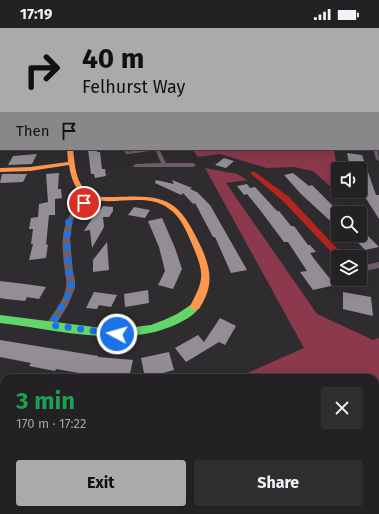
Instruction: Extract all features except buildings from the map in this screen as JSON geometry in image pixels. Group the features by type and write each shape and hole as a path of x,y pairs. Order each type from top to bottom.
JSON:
{"street":[{"path":"0,319 103,333 131,335 156,329 178,319 193,308 201,297 205,285 206,271 200,254 179,212 163,201 142,197 115,199 92,197 81,189 72,163 70,150"},
{"path":"156,150 164,165"},
{"path":"0,170 30,169 72,163"},
{"path":"136,166 193,165"},
{"path":"253,173 286,199 334,250"},
{"path":"51,325 70,292 72,282 69,273 67,238 69,219 92,197"},
{"path":"367,268 379,265"}],"lane":[{"path":"126,150 127,153 148,150"}],"shaded area":[{"path":"193,150 334,150 336,162 331,162 331,187 313,171 294,167 267,168 220,154 198,157"},
{"path":"205,168 237,174 247,180 226,183 317,314 373,340 379,338 379,374 245,374 304,348"}],"traffic: fast":[{"path":"0,319 102,332 126,333 151,329 177,320 195,306"}],"traffic: slow":[{"path":"70,150 75,179 81,190 89,196 104,199 150,199 171,206 179,213 192,236 203,261 205,274 204,287 195,306"},
{"path":"0,170 30,169 72,163"}],"traffic: jam":[{"path":"253,173 286,199 334,250"}],"route":[{"path":"84,203 69,219 67,238 69,273 72,282 70,292 51,325 117,334"}]}
